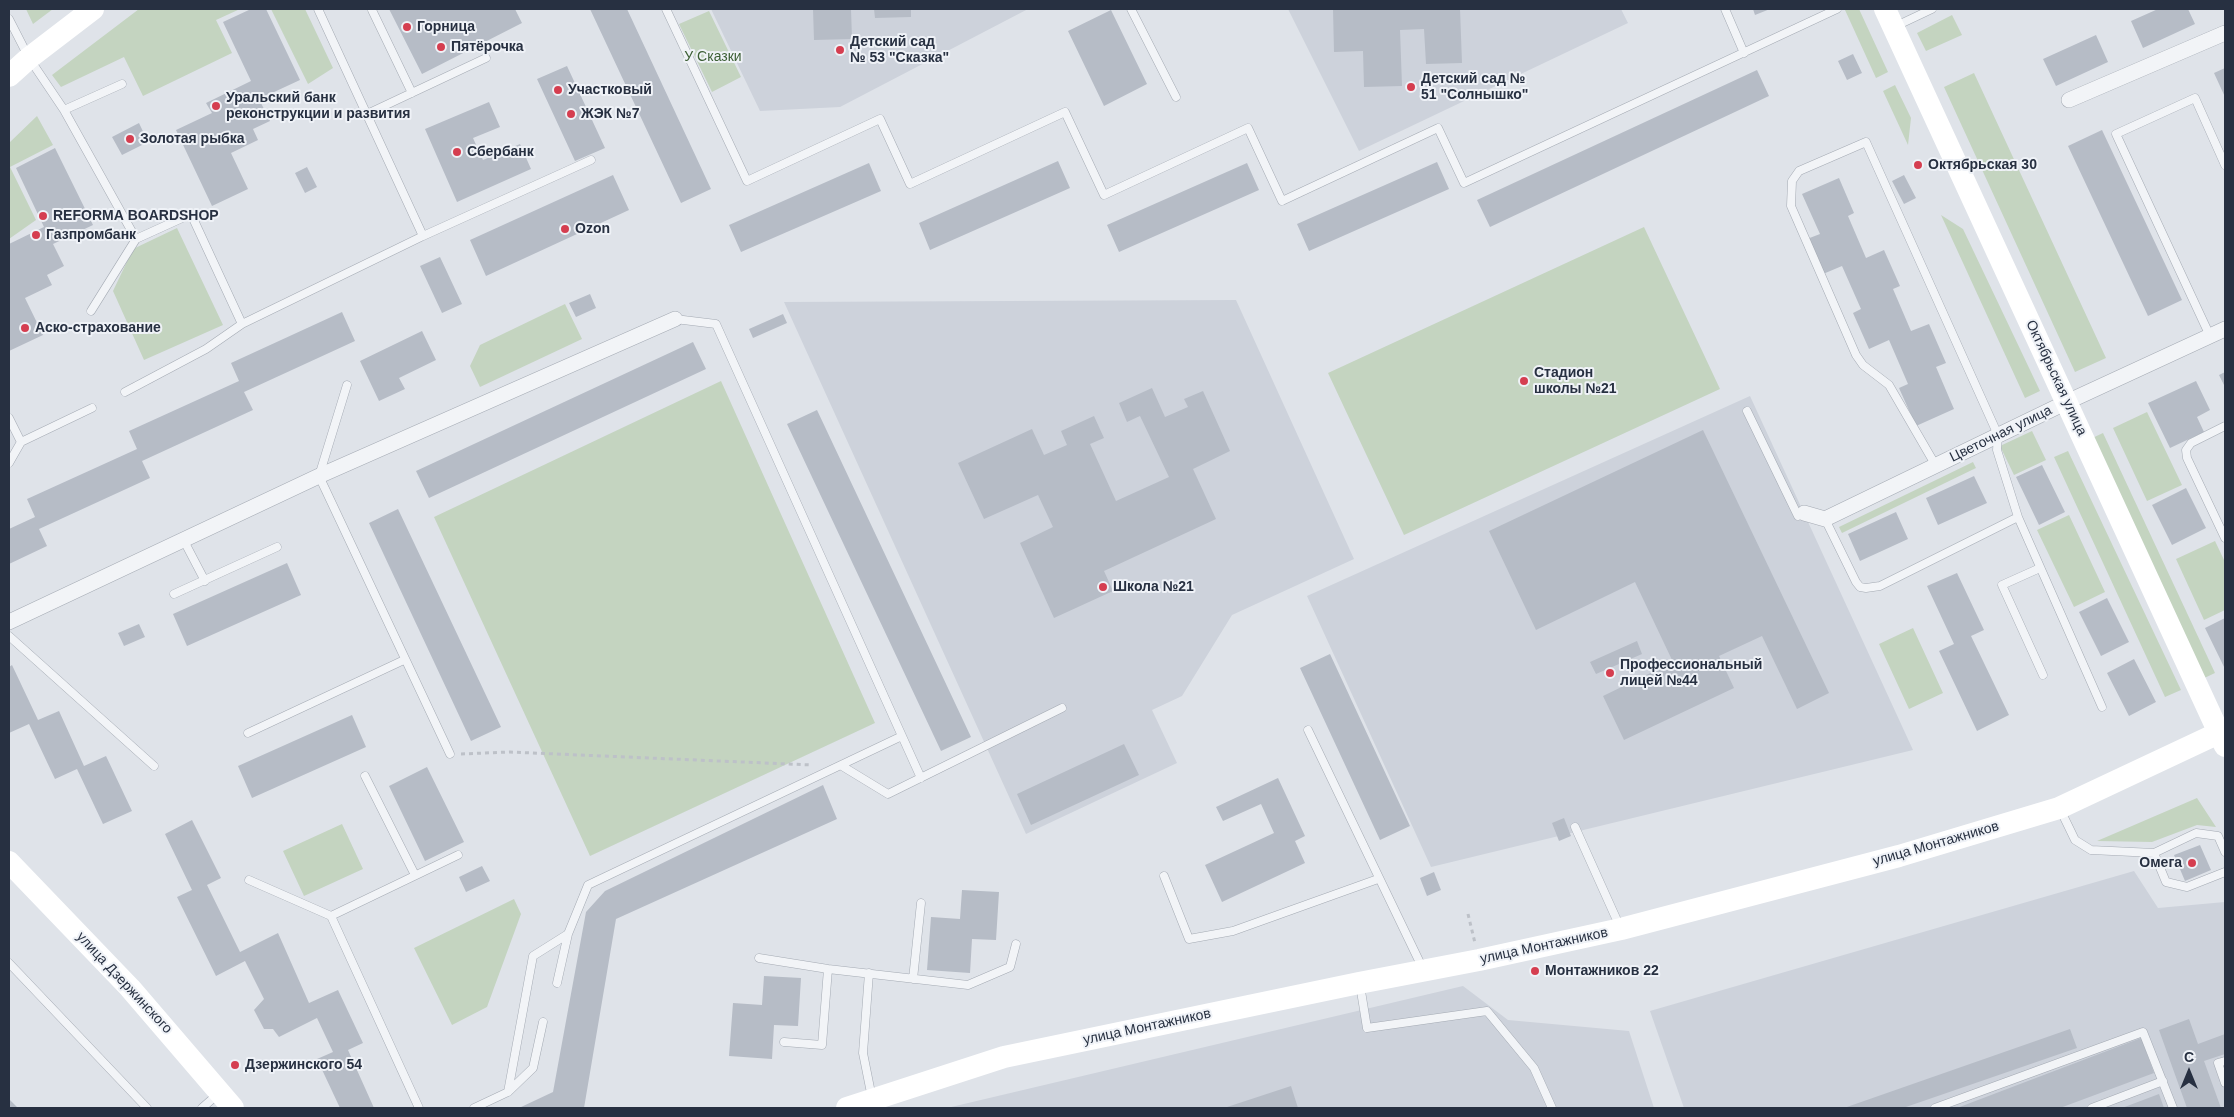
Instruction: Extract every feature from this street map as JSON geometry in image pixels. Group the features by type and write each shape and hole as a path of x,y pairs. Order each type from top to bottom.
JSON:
{"street":[{"path":"9,76 29,58 93,9"},
{"name":"Октябрьская улица","path":"1890,18 2223,736"},
{"path":"2069,100 2225,33"},
{"path":"9,622 319,476 675,319"},
{"name":"Цветочная улица","path":"1825,519 2067,402 2225,329"},
{"path":"1804,513 1825,519"},
{"name":"улица Монтажников","path":"847,1108 872,1098 1004,1057 1621,929 1899,856 2059,808 2223,736"},
{"name":"улица Дзержинского","path":"9,862 130,988 226,1100"}],"lane":[{"path":"318,9 423,236"},
{"path":"666,9 747,181 880,119 910,184 1065,112 1104,195 1248,128 1282,200 1438,128 1464,183 1837,9"},
{"path":"1131,9 1176,97"},
{"path":"1725,9 1744,52"},
{"path":"1890,18 1932,9"},
{"path":"372,10 412,93"},
{"path":"9,19 29,58 64,110 136,239"},
{"path":"367,114 486,58"},
{"path":"64,110 122,84"},
{"path":"2210,336 2116,134 2195,98 2225,165"},
{"path":"1936,466 1889,385 1863,365 1856,355 1791,206 1792,181 1799,171 1866,142 1998,435 1997,450 2018,518 2102,707"},
{"path":"124,392 206,349 242,324 423,236 591,160"},
{"path":"91,311 136,239 191,214 242,324"},
{"path":"675,319 716,324 921,778"},
{"path":"347,385 319,476 404,660 450,754"},
{"path":"9,463 21,442 92,408"},
{"path":"1748,411 1798,516 1804,513"},
{"path":"9,418 21,442"},
{"path":"2225,426 2191,443 2186,450 2187,458 2225,538"},
{"path":"1825,519 1856,582 1860,587 1866,588 1880,586 2018,518"},
{"path":"183,539 205,581"},
{"path":"174,594 277,546"},
{"path":"2040,568 2002,585 2043,676"},
{"path":"9,636 154,766"},
{"path":"248,732 404,660"},
{"path":"842,766 888,794 1062,708"},
{"path":"1308,730 1378,879 1424,971"},
{"path":"557,983 568,934 588,884 842,766 902,736"},
{"path":"366,776 415,875"},
{"path":"2059,808 2075,840 2091,850 2154,853 2196,833 2218,836 2225,852"},
{"path":"1574,827 1621,929"},
{"path":"2154,853 2166,882 2187,887 2225,872"},
{"path":"331,916 458,855"},
{"path":"1164,876 1189,939 1233,931 1378,879"},
{"path":"248,880 331,916 419,1108"},
{"path":"913,979 921,903"},
{"path":"508,1092 533,956 568,934"},
{"path":"759,958 828,969 968,985 1010,967 1016,944"},
{"path":"9,963 147,1108"},
{"path":"784,1042 822,1045 828,969"},
{"path":"869,973 863,1053 872,1098"},
{"path":"1359,983 1367,1028 1487,1011 1534,1068 1552,1108"},
{"path":"474,1108 508,1092 533,1068 543,1022"},
{"path":"1935,1108 1948,1106 2143,1032 2174,1108"},
{"path":"2225,1061 2218,1063 2225,1084"},
{"path":"2092,1108 2163,1081"},
{"path":"202,1108 226,1100"}],"path":[{"path":"450,754 510,752 813,765"}],"shaded area":[{"name":"Детский сад № 53 \"Сказка\"","path":"711,9 1028,9 840,107 760,111"},
{"name":"Детский сад № 51 \"Солнышко\"","path":"1288,9 1621,9 1628,23 1359,151"},
{"name":"Школа №21","path":"1236,300 1354,559 1232,615 1182,696 1152,710 1177,763 1026,834 784,302"},
{"name":"Профессиональный лицей №44","path":"1750,396 1913,750 1431,867 1307,596"},
{"path":"2134,871 2158,908 2225,902 2225,1108 1684,1108 1650,1011"},
{"path":"1463,986 1508,1020 1629,1031 1654,1108 947,1108"}],"green space":[{"path":"26,9 53,9 33,24"},
{"path":"139,9 240,9 216,20 232,53 143,96 124,57 61,87 52,75"},
{"path":"271,9 305,9 333,68 308,84"},
{"path":"1859,9 1888,72 1876,78 1845,10"},
{"name":"У Сказки","path":"709,11 741,77 712,92 679,24"},
{"path":"1952,15 1962,35 1926,51 1917,33"},
{"path":"1974,73 2106,358 2075,372 1944,87"},
{"path":"1895,85 1911,118 1908,145 1883,91"},
{"path":"37,116 53,145 10,167 36,220 9,239 9,143"},
{"path":"1941,215 1963,229 2040,391 2025,398"},
{"name":"Стадион школы №21","path":"1644,227 1720,389 1404,535 1328,373"},
{"path":"177,228 223,325 144,360 113,291 133,249"},
{"path":"565,304 582,339 480,387 470,366 480,345"},
{"path":"721,381 875,723 590,856 434,517"},
{"path":"2147,412 2182,485 2147,501 2113,428"},
{"path":"2032,431 2046,460 2014,475 2000,446"},
{"path":"2103,433 2215,673 2200,680 2088,440"},
{"path":"2068,451 2181,690 2165,697 2054,457"},
{"path":"1973,462 1976,468 1842,533 1839,527"},
{"path":"2069,515 2105,592 2074,607 2037,530"},
{"path":"2215,541 2225,562 2225,610 2204,620 2176,559"},
{"path":"1913,628 1943,693 1909,709 1879,644"},
{"path":"2197,798 2216,827 2197,825 2152,842 2097,841"},
{"path":"342,824 363,869 304,896 283,851"},
{"path":"514,899 521,914 487,1007 452,1025 414,948"}],"building":[{"path":"251,9 266,9 300,80 259,99 270,121 253,129 258,140 231,153 248,189 212,206 176,130 212,113 206,103 251,81 223,22"},
{"name":"Пятёрочка","path":"389,9 515,9 522,23 422,74"},
{"path":"590,9 627,9 711,189 681,203"},
{"path":"813,9 851,9 852,39 814,40"},
{"path":"874,9 911,9 911,17 875,18"},
{"path":"1333,9 1460,9 1462,63 1426,64 1424,29 1400,30 1402,86 1364,87 1363,51 1334,52"},
{"path":"1753,9 1770,9 1755,15"},
{"path":"2158,9 2188,9 2195,24 2143,48 2131,21"},
{"path":"1111,10 1147,84 1104,106 1068,31"},
{"path":"2096,35 2108,62 2056,86 2043,59"},
{"path":"1853,54 1862,73 1847,80 1838,61"},
{"name":"ЖЭК №7","path":"567,66 605,148 575,161 537,79"},
{"path":"2225,68 2225,97 2214,73"},
{"path":"1757,70 1769,96 1490,227 1477,200"},
{"name":"Сбербанк","path":"489,102 500,127 473,138 483,160 520,144 531,169 457,202 425,129"},
{"name":"Золотая рыбка","path":"139,123 148,142 122,155 112,137"},
{"path":"2102,130 2182,300 2148,316 2068,146"},
{"path":"55,148 93,225 53,244 64,266 47,275 52,285 25,298 43,335 9,351 9,244 44,227 16,168"},
{"path":"1058,161 1070,188 930,250 919,223"},
{"path":"1437,162 1449,189 1309,251 1297,224"},
{"path":"869,163 881,191 741,252 729,225"},
{"path":"1247,163 1259,190 1119,252 1107,225"},
{"path":"307,167 317,187 305,193 295,173"},
{"path":"613,175 629,210 486,276 470,240"},
{"path":"1904,175 1916,198 1904,204 1892,181"},
{"path":"1839,178 1854,213 1848,216 1866,258 1884,250 1900,286 1893,289 1911,331 1929,324 1946,363 1936,367 1954,409 1916,426 1899,388 1908,384 1889,340 1869,349 1853,313 1861,309 1842,266 1823,274 1807,239 1820,234 1802,194"},
{"path":"440,257 462,304 442,313 420,266"},
{"path":"590,294 596,308 576,317 569,303"},
{"path":"342,312 355,341 244,392 253,410 142,461 150,478 39,529 47,546 9,564 9,529 35,517 27,499 137,449 129,431 239,381 231,363"},
{"path":"783,314 787,323 753,338 749,329"},
{"path":"422,331 436,360 399,378 405,389 379,401 360,361"},
{"path":"693,342 706,369 429,498 416,471"},
{"path":"2225,372 2225,387 2219,375"},
{"path":"2196,381 2210,410 2197,417 2204,432 2170,448 2148,403"},
{"path":"1152,388 1165,417 1188,407 1184,399 1203,391 1230,451 1193,469 1216,519 1104,571 1113,591 1054,618 1020,543 1053,527 1038,495 984,519 958,463 1032,429 1044,455 1067,445 1061,431 1094,416 1104,438 1090,444 1116,501 1169,477 1140,416 1127,422 1119,403"},
{"path":"817,410 971,737 941,751 787,424"},
{"path":"1703,430 1829,693 1797,709 1762,636 1719,656 1734,688 1624,740 1603,696 1673,662 1635,582 1536,630 1489,531"},
{"path":"2042,465 2065,512 2039,525 2016,477"},
{"path":"1974,476 1987,503 1938,525 1926,498"},
{"path":"2186,488 2206,528 2172,545 2152,505"},
{"path":"398,509 501,727 471,741 369,523"},
{"path":"1896,512 1908,539 1860,561 1848,534"},
{"path":"287,563 301,595 187,646 173,614"},
{"path":"1957,573 1984,630 1971,636 2009,715 1977,731 1939,651 1954,644 1927,586"},
{"path":"2107,598 2129,642 2101,656 2079,612"},
{"path":"2225,618 2225,669 2205,628"},
{"path":"139,624 145,637 124,646 118,633"},
{"path":"1637,641 1642,654 1596,674 1590,662"},
{"path":"1330,654 1410,826 1380,840 1300,668"},
{"path":"2134,659 2156,702 2129,716 2107,673"},
{"path":"12,665 38,720 59,711 84,766 106,756 132,811 103,824 77,769 55,779 29,724 9,733 9,667"},
{"path":"352,715 366,747 252,798 238,766"},
{"path":"1124,744 1139,775 1031,825 1017,794"},
{"path":"427,767 464,842 425,861 389,786"},
{"path":"1278,778 1305,836 1295,841 1305,863 1222,902 1205,865 1274,833 1261,804 1223,821 1216,807"},
{"path":"823,785 837,819 616,919 584,1108 519,1108 553,1092 586,912 605,891"},
{"path":"1564,818 1571,836 1559,841 1552,823"},
{"path":"192,820 221,878 207,885 240,952 278,933 309,1003 338,990 363,1043 348,1050 374,1108 340,1108 317,1059 333,1052 317,1018 279,1037 273,1029 264,1029 254,1010 264,999 245,961 216,976 177,897 192,890 165,834"},
{"name":"Омега","path":"2200,845 2211,870 2185,881 2174,855"},
{"path":"482,866 490,881 466,892 459,877"},
{"path":"1434,872 1441,890 1427,896 1420,878"},
{"path":"962,890 999,892 996,940 972,939 970,973 927,970 931,917 960,919"},
{"path":"764,976 801,978 798,1026 774,1025 772,1059 729,1056 733,1003 762,1005"},
{"path":"2189,1019 2198,1044 2225,1034 2225,1054 2204,1061 2221,1108 2187,1108 2159,1030"},
{"path":"2070,1029 2077,1048 1903,1108 1844,1108"},
{"path":"2141,1038 2154,1073 2060,1108 1957,1108"},
{"path":"1291,1086 1298,1108 1224,1108"},
{"path":"2159,1094 2164,1108 2122,1108"},
{"path":"9,1099 18,1108 9,1108"}],"place":[{"name":"Горница","path":"407,27"},
{"name":"Пятёрочка","path":"441,47"},
{"name":"Детский сад № 53 \"Сказка\"","path":"840,50"},
{"name":"Детский сад № 51 \"Солнышко\"","path":"1411,87"},
{"name":"Участковый","path":"558,90"},
{"name":"Уральский банк реконструкции и развития","path":"216,106"},
{"name":"ЖЭК №7","path":"571,114"},
{"name":"Золотая рыбка","path":"130,139"},
{"name":"Сбербанк","path":"457,152"},
{"name":"Октябрьская 30","path":"1918,165"},
{"name":"REFORMA BOARDSHOP","path":"43,216"},
{"name":"Ozon","path":"565,229"},
{"name":"Газпромбанк","path":"36,235"},
{"name":"Аско-страхование","path":"25,328"},
{"name":"Стадион школы №21","path":"1524,381"},
{"name":"Школа №21","path":"1103,587"},
{"name":"Профессиональный лицей №44","path":"1610,673"},
{"name":"Омега","path":"2192,863"},
{"name":"Монтажников 22","path":"1535,971"},
{"name":"Дзержинского 54","path":"235,1065"}]}
